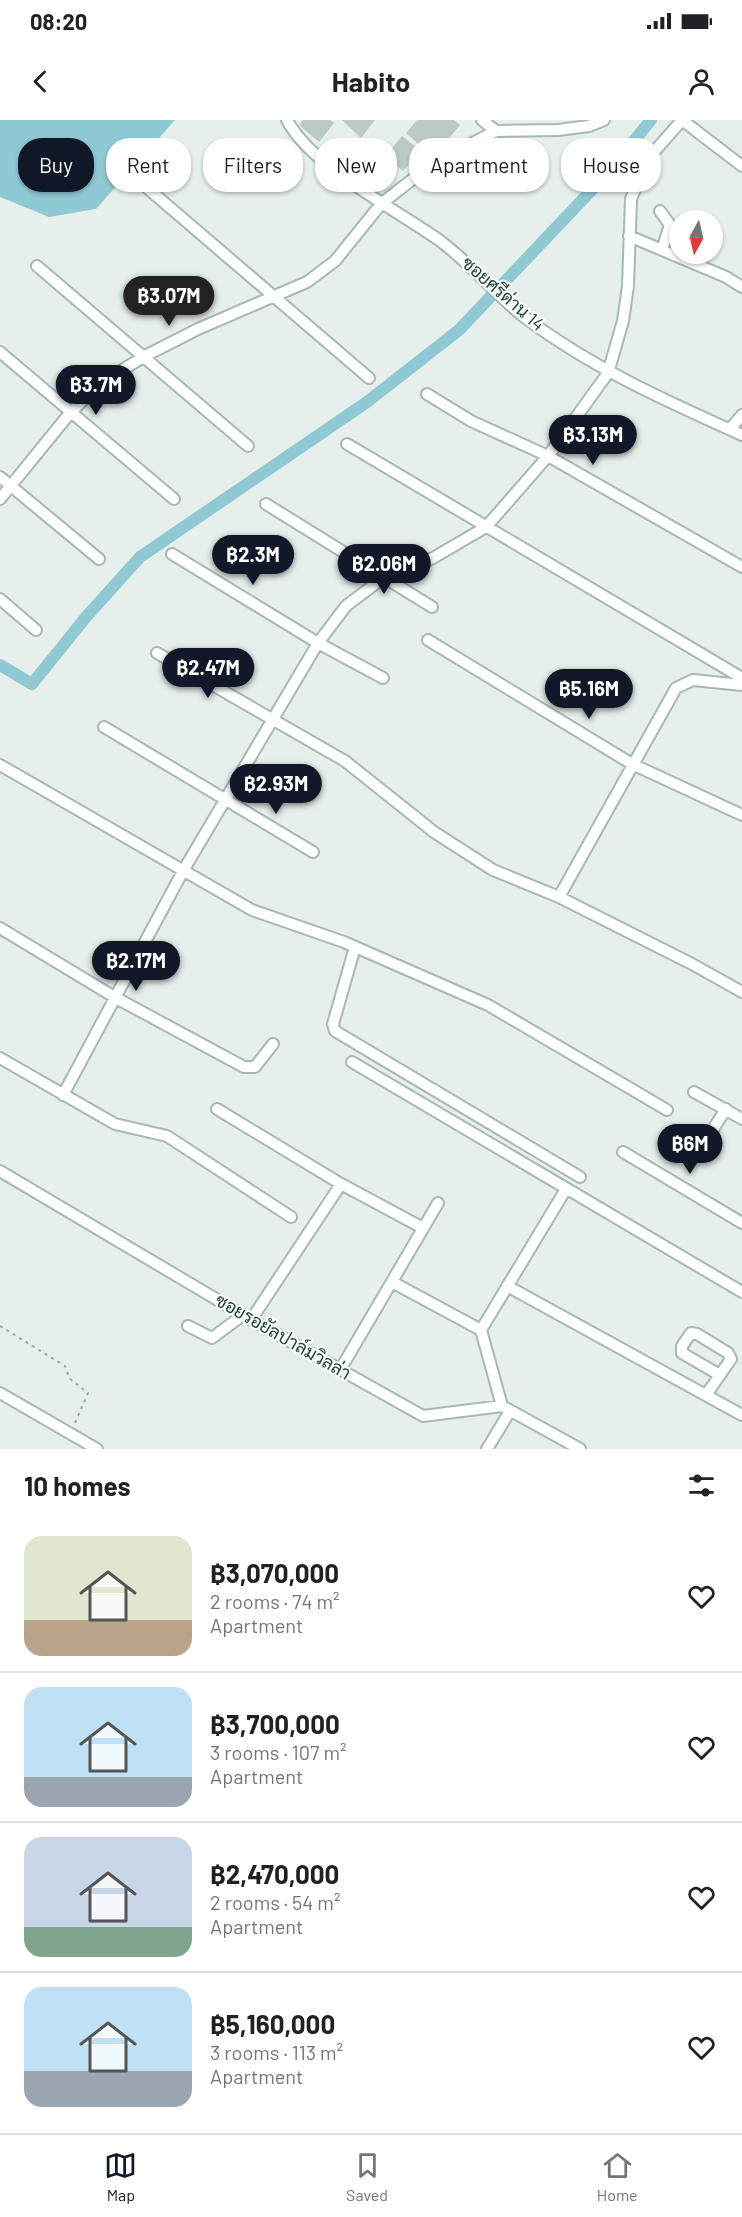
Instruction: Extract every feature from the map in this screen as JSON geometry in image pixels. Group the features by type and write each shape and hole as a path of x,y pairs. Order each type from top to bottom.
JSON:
{"street":[{"name":"ซอยศรีด่าน 14","path":"287,120 301,142 381,204 454,251 523,315 608,373 742,435"},
{"path":"482,120 495,131"},
{"path":"0,499 70,413 101,383 145,356 198,329 307,282 335,261 381,204 432,164 495,131 558,130 589,126 604,120"},
{"path":"63,1095 183,871 226,802 318,643 346,606 383,578 433,558 486,527 548,456 608,373 623,321 628,286 631,199 647,160 682,120 742,166"},
{"path":"152,192 369,378"},
{"path":"660,212 670,225 662,250"},
{"path":"629,236 726,277 742,287"},
{"path":"37,266 248,446"},
{"path":"0,352 174,499"},
{"path":"428,394 471,421 548,456 742,567"},
{"path":"730,429 742,415"},
{"path":"347,444 742,678"},
{"path":"0,477 99,559"},
{"path":"266,504 432,607"},
{"path":"172,554 318,643 383,678"},
{"path":"0,598 36,630"},
{"path":"428,640 632,764 742,815"},
{"path":"157,653 345,761 430,829 493,870 559,897 692,964 742,992"},
{"path":"559,897 676,688 693,680 742,685"},
{"path":"104,728 313,852"},
{"path":"0,765 252,910 355,947 488,1005 667,1110"},
{"path":"0,928 116,998 244,1067 255,1067 273,1044"},
{"path":"355,947 333,1024 335,1031 580,1177"},
{"path":"0,1058 115,1124 166,1136 291,1216"},
{"path":"352,1062 742,1292"},
{"path":"694,1092 742,1119"},
{"path":"217,1109 341,1184 423,1228"},
{"path":"699,1151 726,1109"},
{"path":"623,1152 742,1223"},
{"name":"ซอยรอยัลปาล์มวิลล่า","path":"0,1171 247,1318 423,1416 506,1408"},
{"path":"188,1326 212,1338 247,1318 341,1184"},
{"path":"481,1330 566,1189"},
{"path":"340,1370 438,1203"},
{"path":"392,1282 481,1330 506,1408 487,1449"},
{"path":"507,1286 742,1415"},
{"path":"706,1395 718,1374 724,1371 730,1361 730,1355 697,1334 691,1333 682,1346 682,1353 718,1374"},
{"path":"0,1393 97,1449"},
{"path":"506,1408 580,1449"}],"path":[{"path":"0,1326 65,1366 70,1380 88,1393 70,1434"}],"water":[{"path":"0,120 175,120 159,138 106,138 106,192 111,192 96,209 49,217 0,197"}],"building":[{"path":"303,120 330,120 334,123 322,138 315,139 299,125"},
{"path":"342,120 375,120 361,138"},
{"path":"417,120 454,120 460,125 449,138 412,138 406,133"},
{"path":"402,136 409,142 409,164 403,171 397,166 397,142"}],"waterway":[{"path":"0,665 32,684 86,617 140,557 367,402 459,330 604,177 651,120"}]}
